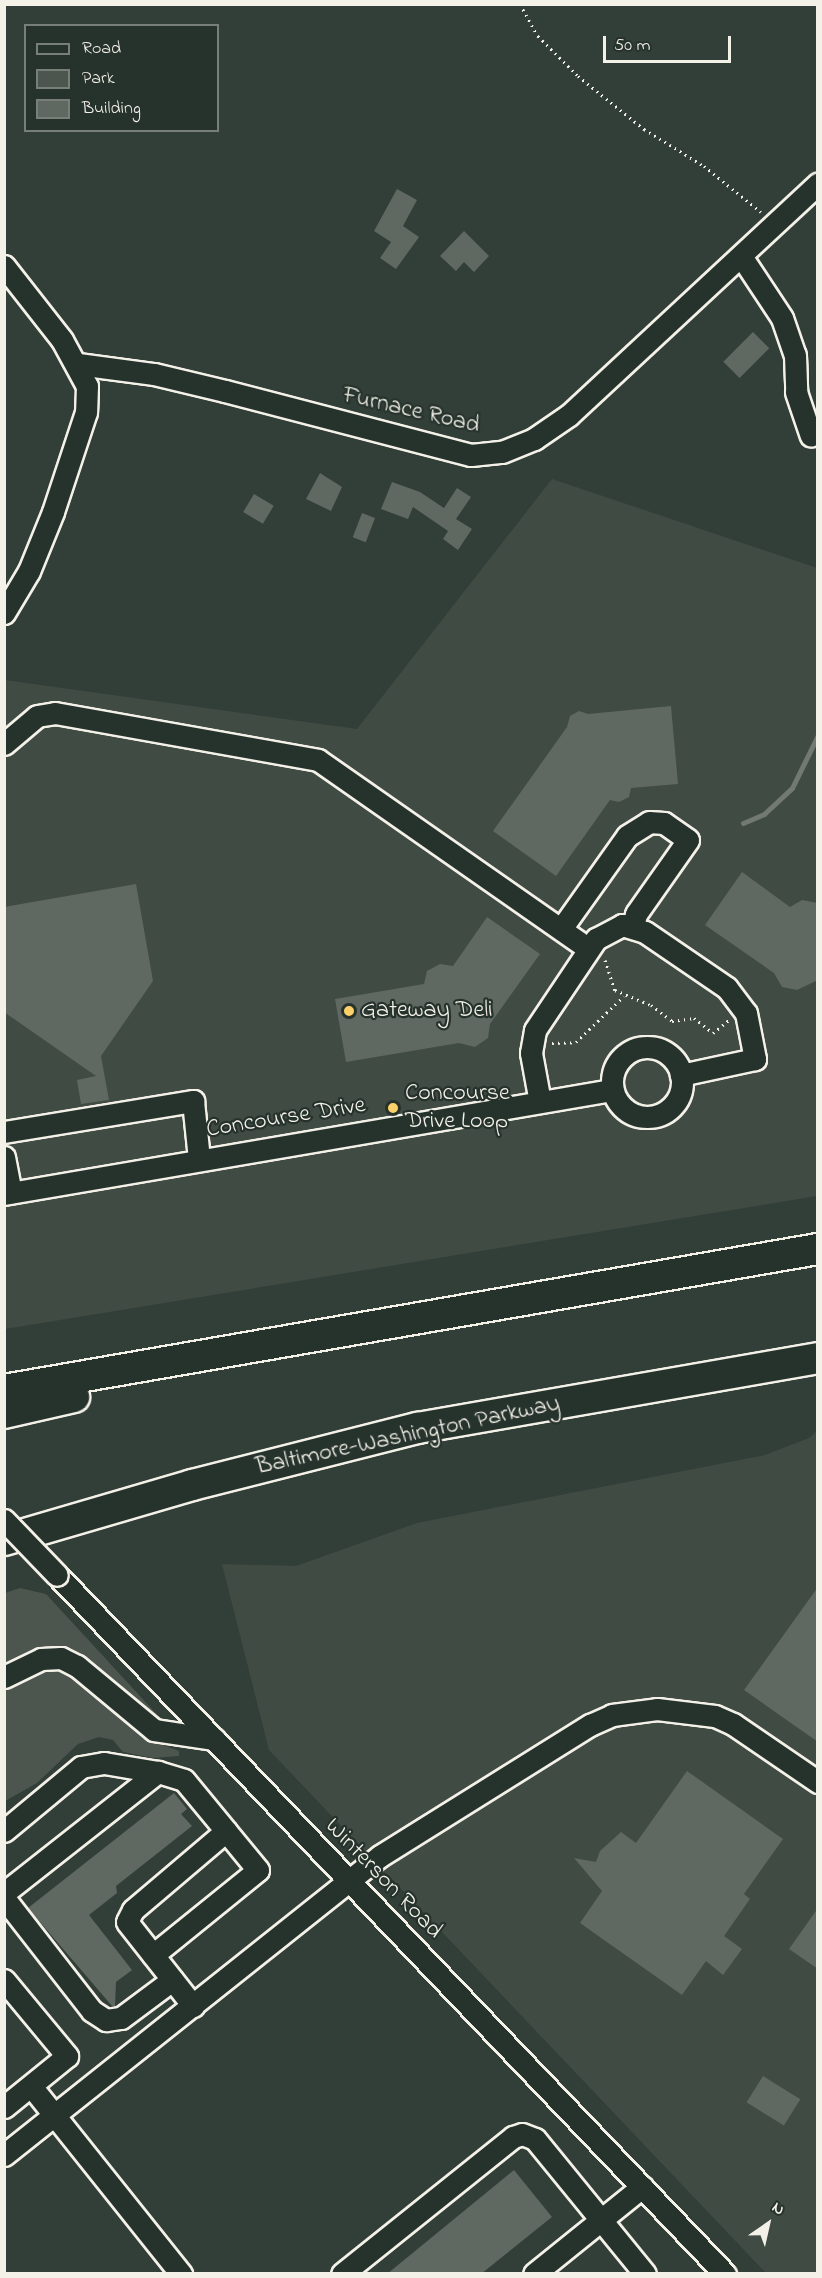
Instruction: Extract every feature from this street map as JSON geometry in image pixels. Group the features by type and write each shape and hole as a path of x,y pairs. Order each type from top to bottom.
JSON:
{"highway":[{"path":"4,1390 432,1314 818,1249"},
{"path":"4,1413 304,1351 684,1286 767,1258"},
{"path":"4,1374 322,1320 432,1314"},
{"name":"Baltimore-Washington Parkway","path":"4,1540 75,1522 192,1485 418,1428 818,1359"},
{"path":"4,1553 75,1522"}],"street":[{"name":"Furnace Road","path":"78,364 154,375 225,391 471,455 502,452 534,439 569,415 818,184"},
{"path":"741,256 782,318 795,355 796,392 811,436"},
{"path":"4,266 78,364 87,386 86,412 79,440 29,571 4,613"},
{"path":"4,744 37,716 55,713 318,760 594,952"},
{"path":"561,929 627,836 649,822 664,823 688,840 636,914 633,927"},
{"path":"540,1102 531,1053 535,1030 610,930 633,927 727,988 746,1013 755,1059 681,1075"},
{"path":"639,1048 662,1051 675,1061 681,1075 681,1091 674,1105 654,1117 638,1117 624,1110 612,1090 612,1074 619,1060 639,1048"},
{"name":"Concourse Drive","path":"8,1193 199,1158 612,1090"},
{"path":"4,1132 193,1101 199,1158"},
{"path":"4,1157 8,1193"},
{"name":"Winterson Road","path":"4,1520 725,2274"},
{"path":"4,1677 41,1659 61,1658 77,1666 154,1730 214,1739"},
{"path":"4,2155 380,1856 590,1725 612,1715 657,1709 715,1716 733,1725 818,1782"},
{"path":"4,1831 81,1767 104,1763 158,1772 184,1780 258,1870 153,1955"},
{"path":"4,1893 158,1772"},
{"path":"192,2006 127,1922 133,1910 226,1831"},
{"path":"4,1898 92,2011 106,2020 121,2018 172,1980"},
{"path":"4,1980 67,2056 4,2107"},
{"path":"31,2086 181,2274"},
{"path":"342,2274 513,2137 522,2134 535,2139 645,2274"},
{"path":"534,2274 642,2187"}],"path":[{"path":"520,4 538,36 578,76 644,129 704,166 775,224"},
{"path":"594,952 607,962 610,983 624,996 651,1005 672,1021 701,1020 713,1033 735,1015"},
{"path":"542,1038 552,1043 576,1042 624,996"}],"shaded area":[{"path":"552,479 817,568 817,1196 5,1329 5,680 357,729"},
{"path":"817,1431 817,2273 766,2273 269,1750 222,1564 296,1566 417,1523 765,1455 809,1438"}],"green space":[{"path":"20,1588 46,1594 163,1721 157,1723 82,1660 5,1668 5,1593"},
{"path":"46,1668 59,1669 75,1676 147,1739 179,1751 179,1756 153,1758 123,1752 113,1740 99,1737 78,1744 37,1783 5,1801 5,1688"}],"building":[{"path":"397,189 417,200 403,226 419,237 396,269 380,258 391,242 374,231"},
{"path":"464,231 489,256 474,272 464,262 456,271 440,256"},
{"path":"753,332 769,348 740,378 723,362"},
{"path":"320,473 342,487 331,511 306,499"},
{"path":"392,482 420,492 444,508 457,488 471,497 456,519 472,529 458,550 443,539 448,531 413,507 408,519 381,509"},
{"path":"254,494 274,506 263,524 243,512"},
{"path":"362,513 375,518 366,542 353,537"},
{"path":"671,706 678,784 631,788 629,797 619,802 610,800 556,876 493,831 567,727 570,716 579,711 588,714"},
{"path":"742,872 790,907 802,900 818,903 818,980 797,990 782,987 774,973 705,925"},
{"path":"136,884 153,981 101,1056 109,1100 81,1104 77,1080 96,1076 4,1012 4,907"},
{"path":"487,917 540,954 490,1024 488,1038 475,1047 459,1043 346,1062 335,999 424,984 427,971 440,964 453,966"},
{"path":"818,1587 818,1742 744,1690"},
{"path":"687,1771 783,1839 744,1894 750,1899 724,1936 742,1949 723,1975 706,1961 682,1995 580,1923 602,1891 574,1858 596,1862 600,1851 621,1832 636,1843"},
{"path":"174,1793 187,1809 181,1814 192,1826 116,1886 117,1893 89,1915 132,1970 116,1982 115,2006 112,2006 28,1908"},
{"path":"818,1908 818,1969 789,1949"},
{"path":"763,2076 800,2099 784,2126 747,2102"},
{"path":"514,2170 552,2217 481,2274 387,2274"}],"waterway":[{"path":"743,823 764,814 792,788 818,735"}],"place":[{"name":"Gateway Deli","path":"349,1011"},
{"name":"Concourse Drive Loop","path":"393,1108"}]}
